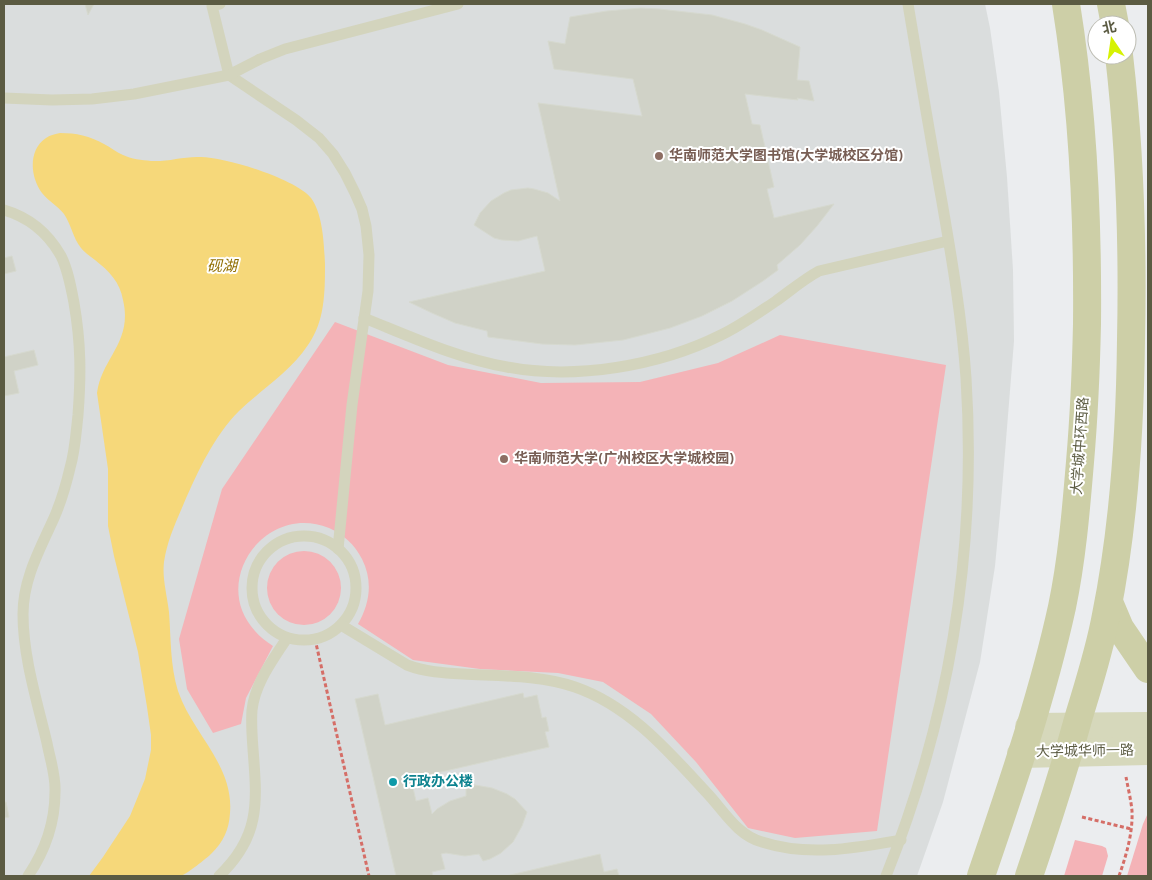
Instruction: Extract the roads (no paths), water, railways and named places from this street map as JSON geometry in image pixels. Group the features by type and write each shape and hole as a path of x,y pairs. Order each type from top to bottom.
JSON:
{"main road":[{"name":"大学城中环西路","path":"981,876 1021,754 1054,641 1069,569 1075,522 1086,384 1087,251 1082,131 1066,4"},
{"path":"1028,876 1098,652 1119,536 1131,385 1132,290 1132,230 1127,128 1120,65"},
{"path":"1108,602 1120,628 1148,669"}],"street":[{"name":"大学城华师一路","path":"1021,754 1072,740 1148,726"},
{"name":"大学城华师一路","path":"1029,727 1072,740 1148,751"}],"lane":[{"path":"220,4 212,6 229,75 296,120 319,138 345,172 362,209 366,226 368,240 368,291 352,405 338,548"},
{"path":"4,98 92,99 134,94 229,75 285,49 458,4"},
{"path":"886,876 900,840 927,756 948,671 961,587 969,469 966,376 959,312 908,4"},
{"path":"4,210 15,213 30,221 42,231 61,256 68,274 73,297 81,358 76,434 71,465 54,517 30,572 23,613 28,662 56,789 51,828 36,864 28,876"},
{"path":"364,318 456,354 507,368 545,371 609,369 650,361 693,348 722,335 745,322 819,271 948,241"},
{"path":"304,536 313,536 338,548 350,563 354,572 356,591 352,609 341,625 334,631 315,639 297,640 279,634 264,623 255,607 251,589 258,562 263,555 278,543 304,536"},
{"path":"341,625 418,670 539,679 575,687 594,695 628,716 643,728 672,755 739,830 761,842 810,850 851,848 900,840"},
{"path":"218,876 229,866 246,842 252,826 256,790 252,709 260,681 287,638"}],"water":[{"name":"砚湖","path":"60,133 88,137 123,155 137,159 157,161 195,157 212,158 259,170 291,184 311,198 318,212 322,230 325,264 324,296 321,316 314,336 293,364 239,411 222,431 207,454 195,479 175,524 165,554 165,587 175,681 184,706 219,764 226,780 230,813 227,830 212,853 187,873 177,877 89,876 130,816 145,779 151,750 151,735 138,652 108,526 108,469 97,393 100,380 116,349 124,327 123,300 113,277 81,248 64,214 47,199 38,187 33,172 36,149 46,138"}],"place":[{"name":"华南师范大学图书馆(大学城校区分馆)","path":"659,156"},
{"name":"华南师范大学(广州校区大学城校园)","path":"504,459"},
{"name":"行政办公楼","path":"393,782"}]}
